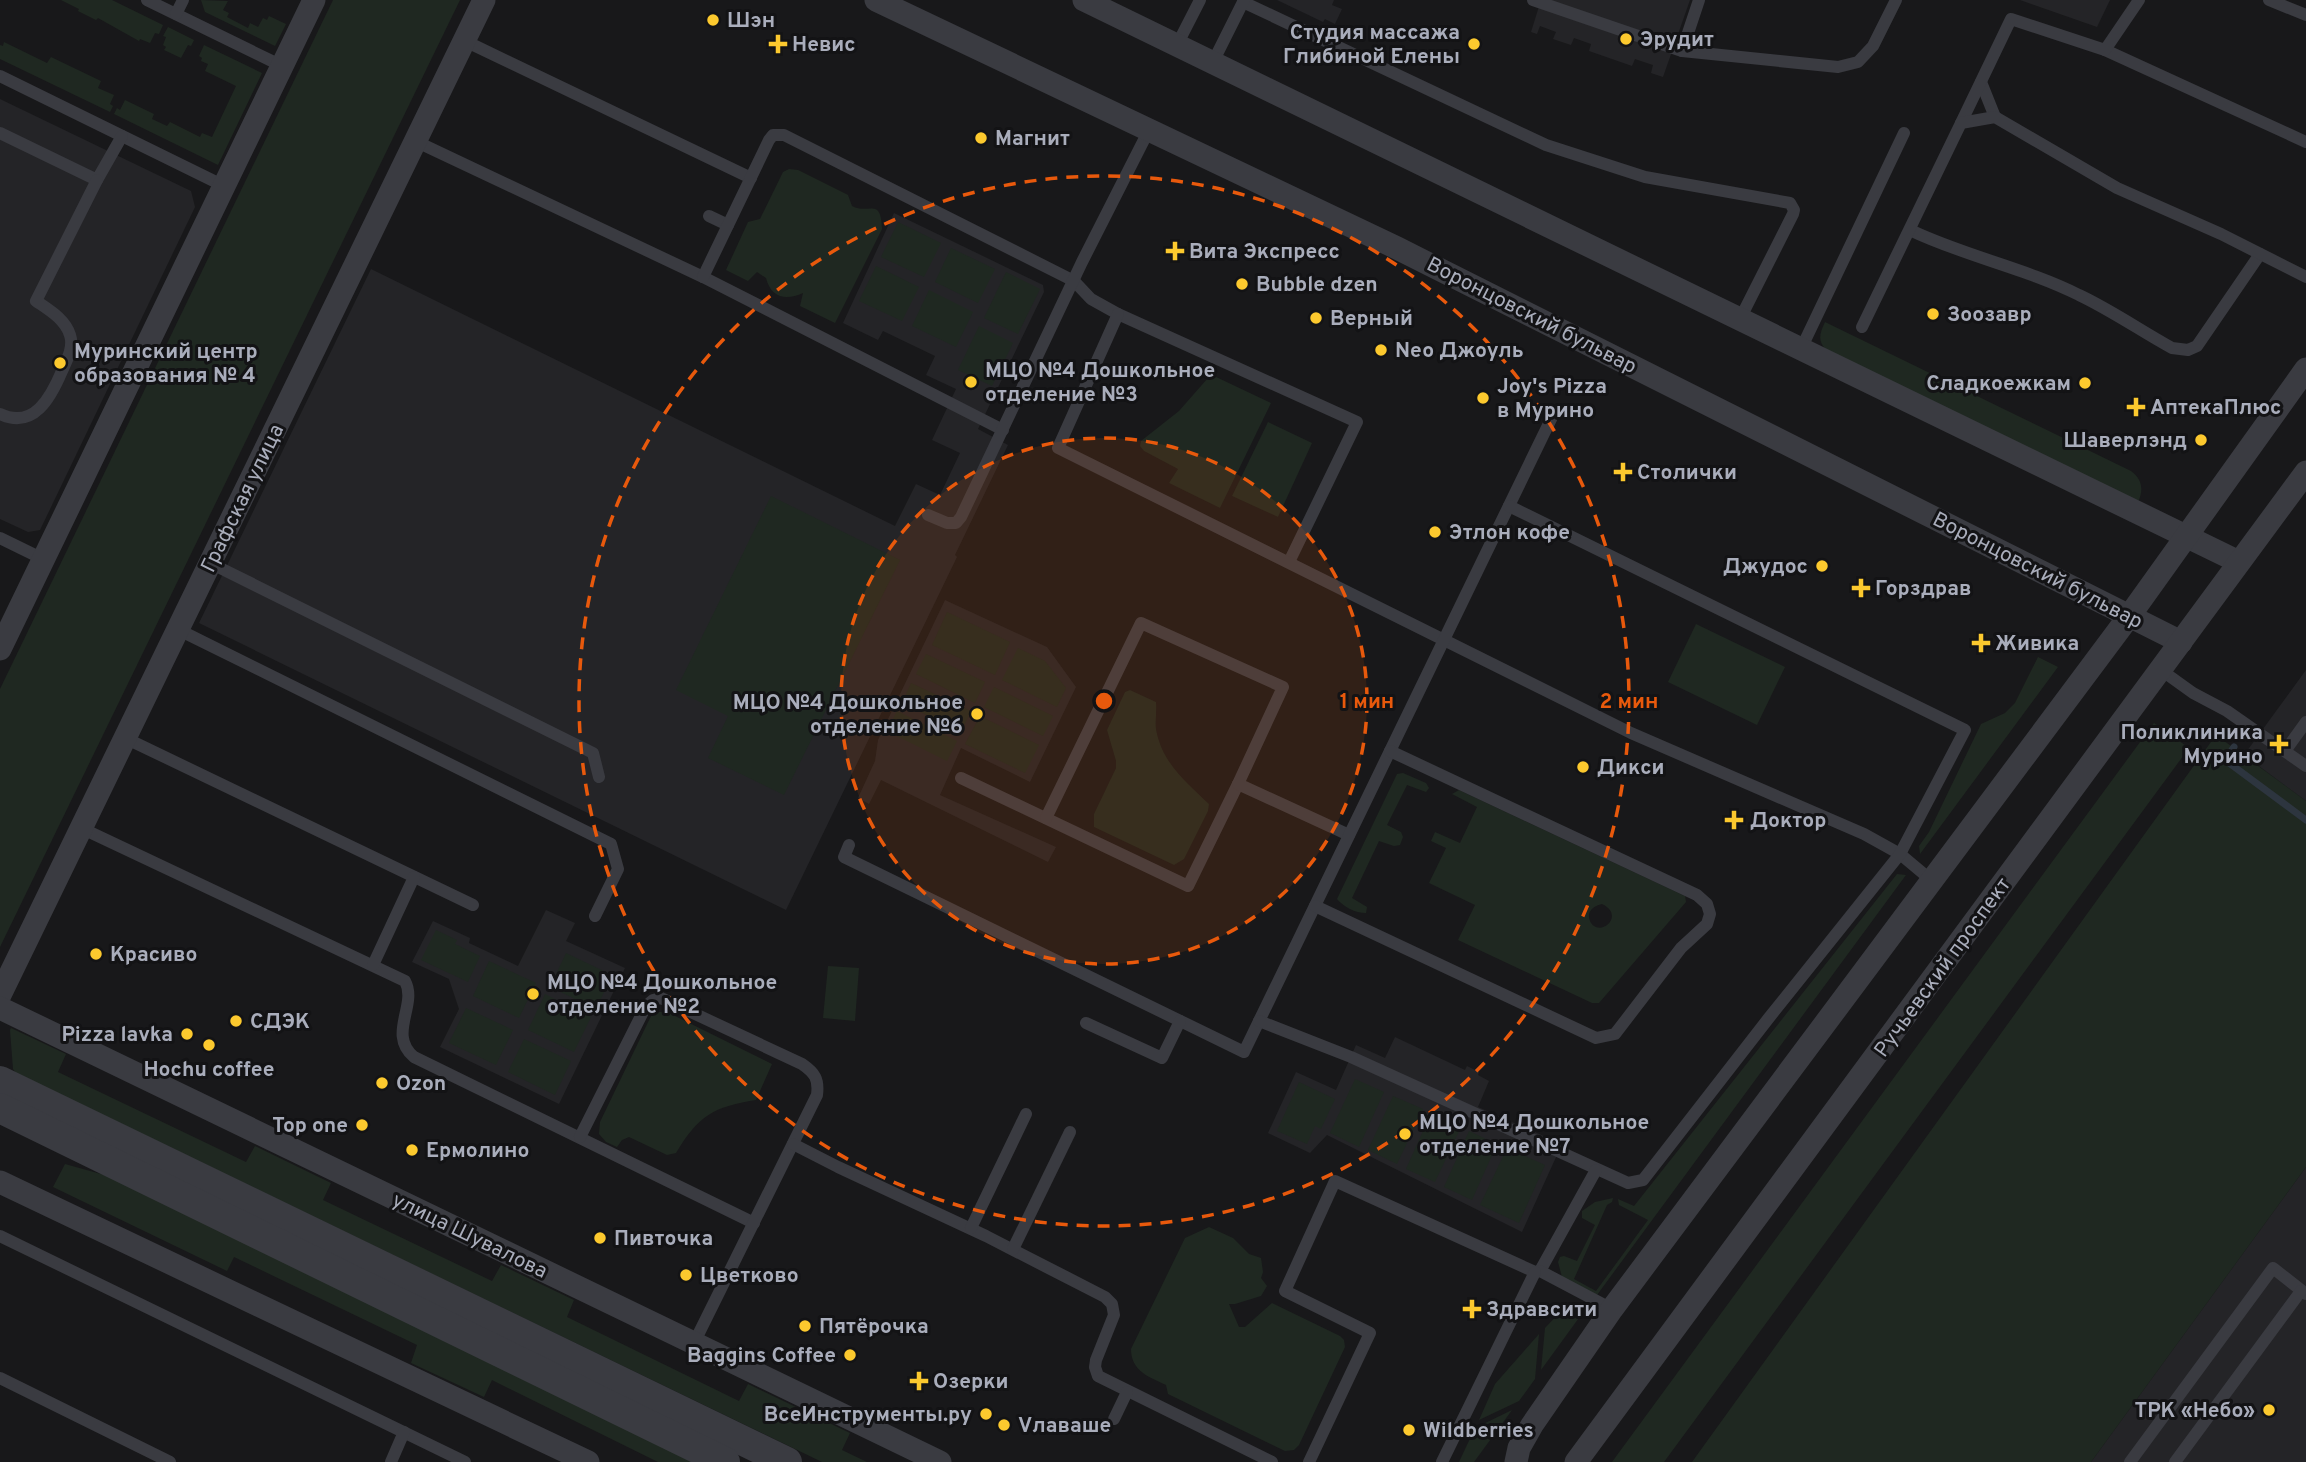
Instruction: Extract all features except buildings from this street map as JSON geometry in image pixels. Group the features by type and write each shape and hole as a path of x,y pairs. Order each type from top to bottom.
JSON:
{"street":[{"path":"0,649 314,0"},
{"name":"Графская улица","path":"0,995 484,0"},
{"name":"Воронцовский бульвар","path":"876,0 1150,128 1409,254 2181,642"},
{"path":"1084,0 2239,562"},
{"path":"1516,1462 1532,1425 1612,1310 2130,615 2306,369"},
{"name":"Ручьевский проспект","path":"1576,1462 2306,472"},
{"name":"улица Шувалова","path":"0,1008 940,1462"},
{"path":"0,1084 725,1462"},
{"path":"0,1084 787,1462"},
{"path":"0,1182 588,1462"}],"lane":[{"path":"147,0 282,66"},
{"path":"177,14 183,0"},
{"path":"1177,45 1200,0"},
{"path":"1533,0 1682,51 1838,67 1858,62 1873,46 1896,0"},
{"path":"1682,51 1699,0"},
{"path":"2105,50 2139,0"},
{"path":"2269,0 2306,15"},
{"path":"1213,62 1244,1 1546,145 1645,177 1790,203 1793,214 1740,319"},
{"path":"1862,327 2011,19 2105,50 2306,142"},
{"path":"464,41 751,178"},
{"path":"0,76 224,186"},
{"path":"1981,82 1996,117 2117,188 2221,234 2306,276"},
{"path":"1961,123 1996,117"},
{"path":"928,515 947,523 956,523 961,517 1150,128"},
{"path":"0,133 97,180"},
{"path":"1801,349 1904,133"},
{"path":"703,277 769,139 778,134 785,135 1074,281 1091,299 1118,314 1357,422 1289,562"},
{"path":"0,414 10,419 24,418 50,398 72,347 70,334 60,318 36,302 122,135"},
{"path":"415,141 703,277 1003,430"},
{"path":"709,216 728,225"},
{"path":"1910,230 2079,295 2172,348 2188,350 2197,346 2260,254"},
{"path":"1118,314 1058,447 1631,733 1864,834 1900,854 1931,880"},
{"path":"849,845 844,857 1244,1052 1553,415"},
{"path":"1259,1020 1343,1054 1628,1184 1643,1180 1768,1018 1900,854 1965,730 1509,506"},
{"path":"0,538 44,559"},
{"path":"210,563 593,753 598,777"},
{"path":"961,778 1188,886 1283,687 1141,623 1046,818"},
{"path":"177,629 611,844 618,869 595,916"},
{"path":"2161,670 2193,693 2227,711 2306,766"},
{"path":"2285,751 2306,722"},
{"path":"125,738 473,905"},
{"path":"1315,906 1596,1038 1615,1034 1681,948 1707,924 1710,914 1707,904 1697,895 1390,751"},
{"path":"1238,784 1349,835"},
{"path":"82,828 405,981 408,986 402,1030 406,1051 414,1057 754,1223"},
{"path":"373,965 414,877"},
{"path":"580,1137 646,1006 653,999 662,999 814,1072 818,1082 817,1095 694,1343"},
{"path":"1086,1023 1161,1058 1180,1021"},
{"path":"971,1228 1026,1114"},
{"path":"1013,1249 1070,1132"},
{"path":"793,1144 971,1228 1105,1297 1112,1304 1114,1315 1096,1360 1098,1376 1272,1462"},
{"path":"1442,1462 1537,1272 1596,1170"},
{"path":"1309,1462 1370,1334 1285,1291 1335,1181 1537,1272 1612,1310"},
{"path":"0,1236 465,1462"},
{"path":"2130,1462 2273,1268 2304,1292 2175,1462"},
{"path":"0,1378 170,1462"},
{"path":"1114,1419 1127,1392"},
{"path":"391,1462 404,1432"}],"shaded area":[{"path":"61,0 112,0 163,25 150,43 140,39 139,41"},
{"path":"201,0 228,1 223,10 229,13 227,17 248,28 250,23 258,27 263,18 267,20 269,16 286,24 275,46 205,12"},
{"path":"333,0 460,0 0,947 0,689"},
{"path":"1277,0 1334,0 1332,5 1342,9 1335,24 1325,19 1323,22"},
{"name":"Эрудит","path":"1541,0 1690,0 1663,77 1651,73 1653,65 1635,59 1632,66 1589,51 1591,44 1574,38 1571,45 1553,39 1556,32 1540,26 1537,34 1531,32"},
{"path":"2020,0 2110,0 2097,27"},
{"path":"168,27 194,40 181,58 164,50 166,37 163,36"},
{"path":"4,42 47,63 51,57 101,81 98,88 114,95 110,112 0,59 0,45 3,46"},
{"path":"204,45 262,73 218,165 114,114 117,108 120,110 125,100 154,114 152,119 167,126 170,122 200,137 202,133 212,137 236,86 205,71 208,64 201,61 199,56"},
{"name":"Муринский центр образования № 4","path":"0,99 191,191 195,207 40,530 28,532 0,519"},
{"path":"789,169 798,170 848,195 852,206 877,210 881,219 882,229 835,323 800,306 803,293 791,297 780,296 768,285 766,278 757,272 748,281 726,270 748,222 760,219 783,172"},
{"path":"894,213 1043,285 1044,292 978,429 1008,445 955,555 957,557 786,910 199,623 371,269 895,526 916,484 940,495 960,453 932,440 956,389 926,375 935,356 883,331 878,340 843,323"},
{"path":"898,222 941,243 924,277 881,257"},
{"path":"951,248 995,269 978,303 935,282"},
{"path":"876,266 919,287 902,321 859,301"},
{"path":"1006,272 1040,289 1018,334 984,318"},
{"path":"929,290 973,312 956,347 912,326"},
{"path":"1825,322 2131,471 2141,485 2138,502 1826,350 1820,336"},
{"path":"979,326 1013,343 992,386 958,370"},
{"path":"1214,376 1271,403 1220,508 1169,483 1178,469 1144,451 1140,446 1141,441 1179,411 1208,378"},
{"path":"1268,422 1312,443 1278,517 1232,496"},
{"path":"771,496 900,560 784,795 708,758 728,716 676,690"},
{"name":"МЦО №4 Дошкольное отделение №6","path":"945,600 1047,647 1076,687 1030,782 961,748 940,795 1056,847 1048,862 881,780 869,804 858,798 875,761 878,740"},
{"path":"947,612 1010,642 995,675 932,645"},
{"path":"1696,624 1785,667 1757,725 1668,682"},
{"path":"1018,648 1045,661 1066,688 1057,707 1002,680"},
{"path":"926,654 985,682 975,703 916,674"},
{"path":"2038,657 2058,667 1920,854 1919,846 1929,832 1981,724 2005,713 2015,703"},
{"name":"Поликлиника Мурино","path":"2306,670 2306,801 2244,755"},
{"path":"911,683 971,711 961,732 902,703"},
{"path":"994,687 1053,716 1043,736 984,707"},
{"path":"1130,690 1156,702 1156,729 1169,762 1209,804 1184,859 1174,865 1094,827 1094,814 1116,768 1107,730 1125,692"},
{"path":"897,711 957,741 947,761 887,731"},
{"path":"980,716 1039,745 1025,773 965,744"},
{"path":"2154,723 2189,748 1664,1462 1612,1462"},
{"path":"2216,735 2306,801 2306,1167 2091,1462 1692,1462"},
{"path":"1403,773 1426,783 1429,788 1426,792 1407,785 1387,825 1401,832 1403,837 1400,845 1394,846 1379,841 1352,898 1367,907 1366,913 1354,911 1337,899 1397,774"},
{"path":"1459,790 1685,896 1686,902 1599,1003 1592,1003 1458,940 1475,905 1429,883 1446,848 1431,841 1435,832 1460,843 1477,807 1452,794","holes":["1602,904 1612,914 1608,924 1599,928 1594,926 1589,917 1592,909"]},
{"path":"1897,874 1906,875 1597,1295 1562,1277 1558,1262 1560,1257 1577,1261 1595,1225 1582,1218 1582,1211 1595,1202 1613,1198 1607,1205 1574,1279 1596,1291 1648,1220 1619,1205 1618,1199 1634,1206"},
{"name":"МЦО №4 Дошкольное отделение №2","path":"546,910 575,923 566,941 625,968 559,1104 440,1047 459,1009 449,979 412,962 433,921 470,938 469,943 518,966"},
{"path":"436,930 457,940 455,944 480,956 468,982 421,960"},
{"path":"566,953 612,975 596,1009 550,987"},
{"path":"489,961 536,983 519,1018 473,996"},
{"path":"828,966 859,968 855,1021 823,1018"},
{"path":"545,994 591,1017 574,1052 528,1030"},
{"path":"466,1008 513,1030 496,1065 449,1043"},
{"path":"667,1012 772,1064 756,1100 729,1106 708,1115 692,1130 676,1153 667,1155 629,1137 622,1140 617,1147 606,1142 599,1134 600,1122 651,1016"},
{"path":"11,1028 66,1054 58,1072 246,1162 255,1146 331,1183 323,1200 492,1281 501,1265 574,1300 567,1317 739,1401 748,1384 850,1433 842,1450 867,1462 822,1462 16,1073 13,1069"},
{"name":"МЦО №4 Дошкольное отделение №7","path":"1395,1037 1465,1070 1467,1066 1479,1072 1478,1075 1489,1081 1478,1107 1562,1144 1522,1232 1327,1135 1310,1153 1268,1133 1296,1072 1336,1090 1356,1045 1385,1058"},
{"path":"524,1039 571,1061 555,1095 508,1072"},
{"path":"1355,1079 1384,1092 1359,1147 1330,1133"},
{"path":"1299,1082 1335,1099 1321,1129 1315,1126 1307,1144 1277,1131"},
{"path":"1393,1096 1423,1109 1397,1164 1368,1150"},
{"path":"1431,1113 1461,1127 1435,1182 1406,1169"},
{"path":"1469,1131 1497,1144 1472,1200 1444,1187"},
{"path":"1507,1148 1545,1165 1519,1223 1480,1205"},
{"path":"65,1164 126,1181 700,1462 658,1462 492,1380 484,1397 411,1363 417,1345 234,1257 227,1271 53,1187"},
{"path":"2306,1167 2306,1462 2091,1462"},
{"path":"1209,1227 1233,1238 1249,1254 1261,1258 1261,1278 1267,1286 1261,1296 1229,1304 1239,1327 1245,1327 1272,1303 1344,1340 1345,1347 1299,1445 1294,1450 1285,1451 1168,1394 1166,1385 1142,1372 1134,1363 1131,1349 1185,1238"},
{"path":"1565,1307 1581,1315 1541,1370 1545,1328"},
{"path":"1539,1334 1535,1379 1519,1401 1479,1420 1495,1384"},
{"path":"1512,1410 1474,1462 1459,1462 1475,1428"}],"waterway":[{"path":"2234,747 2225,760 2306,820"}],"place":[{"name":"Шэн","path":"713,20"},
{"name":"Эрудит","path":"1626,39"},
{"name":"Невис","path":"778,44"},
{"name":"Студия массажа Глибиной Елены","path":"1474,44"},
{"name":"Магнит","path":"981,138"},
{"name":"Вита Экспресс","path":"1175,251"},
{"name":"Bubble dzen","path":"1242,284"},
{"name":"Зоозавр","path":"1933,314"},
{"name":"Верный","path":"1316,318"},
{"name":"Neo Джоуль","path":"1381,350"},
{"name":"Муринский центр образования № 4","path":"60,363"},
{"name":"МЦО №4 Дошкольное отделение №3","path":"971,382"},
{"name":"Сладкоежкам","path":"2085,383"},
{"name":"Joy's Pizza в Мурино","path":"1483,398"},
{"name":"АптекаПлюс","path":"2136,407"},
{"name":"Шаверлэнд","path":"2201,440"},
{"name":"Столички","path":"1623,472"},
{"name":"Этлон кофе","path":"1435,532"},
{"name":"Джудос","path":"1822,566"},
{"name":"Горздрав","path":"1861,588"},
{"name":"Живика","path":"1981,643"},
{"name":"МЦО №4 Дошкольное отделение №6","path":"977,714"},
{"name":"Поликлиника Мурино","path":"2279,744"},
{"name":"Дикси","path":"1583,767"},
{"name":"Доктор","path":"1734,820"},
{"name":"Красиво","path":"96,954"},
{"name":"МЦО №4 Дошкольное отделение №2","path":"533,994"},
{"name":"СДЭК","path":"236,1021"},
{"name":"Pizza lavka","path":"187,1034"},
{"name":"Hochu coffee","path":"209,1045"},
{"name":"Ozon","path":"382,1083"},
{"name":"Top one","path":"362,1125"},
{"name":"МЦО №4 Дошкольное отделение №7","path":"1405,1134"},
{"name":"Ермолино","path":"412,1150"},
{"name":"Пивточка","path":"600,1238"},
{"name":"Цветково","path":"686,1275"},
{"name":"Здравсити","path":"1472,1309"},
{"name":"Пятёрочка","path":"805,1326"},
{"name":"Baggins Coffee","path":"850,1355"},
{"name":"Озерки","path":"919,1381"},
{"name":"ТРК «Небо»","path":"2269,1410"},
{"name":"ВсеИнструменты.ру","path":"986,1414"},
{"name":"Vлаваше","path":"1004,1425"},
{"name":"Wildberries","path":"1409,1430"}]}
